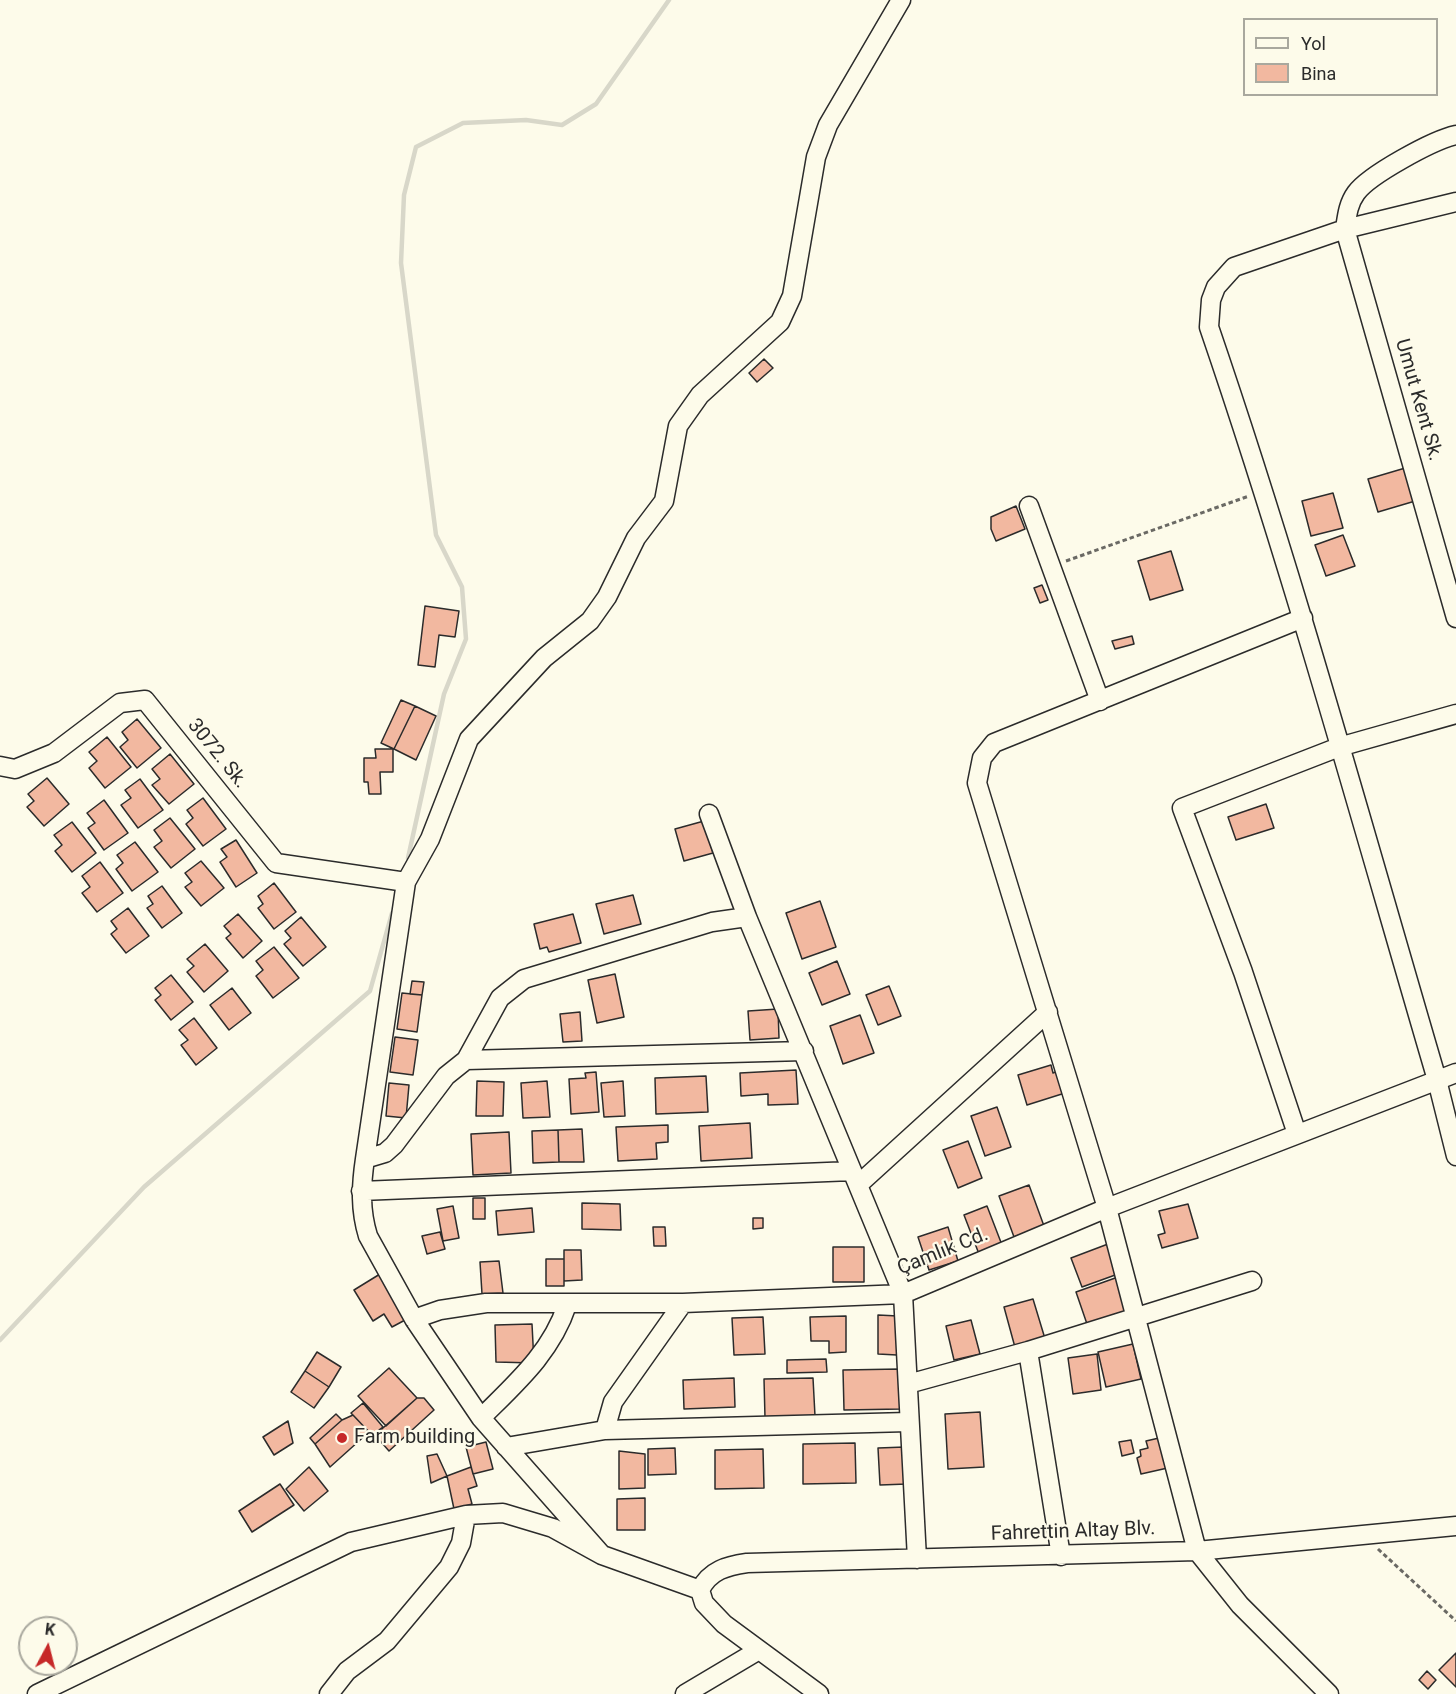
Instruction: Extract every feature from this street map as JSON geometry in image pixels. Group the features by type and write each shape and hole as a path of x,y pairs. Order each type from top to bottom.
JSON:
{"street":[{"path":"602,1555 481,1418 414,1319 368,1236 361,1191 406,882 430,839 470,739 544,658 590,621 607,597 636,538 664,501 678,426 700,394 780,322 792,296 816,158 828,125 901,0"},
{"path":"1345,229 1348,209 1356,194 1366,183 1421,149 1456,135"},
{"path":"1456,202 1345,229 1234,267 1216,287 1210,300 1209,327 1265,491 1303,618 1437,1080 1456,1156"},
{"name":"Umut Kent Sk.","path":"1345,229 1451,582 1456,618"},
{"path":"1029,506 1100,701"},
{"path":"1303,618 994,743 982,758 977,783 1107,1208 1197,1551 1240,1605 1329,1694"},
{"name":"3072. Sk.","path":"0,766 15,769 54,753 120,703 145,700 276,863 406,882"},
{"path":"1297,1134 1243,972 1182,808 1339,747 1456,714"},
{"path":"709,814 747,917 903,1294 917,1559"},
{"path":"365,1159 385,1153 394,1145 446,1076 466,1060 492,1008 500,998 524,979 712,922 747,917"},
{"path":"361,1191 856,1178 1048,1012"},
{"path":"466,1060 804,1052"},
{"name":"Çamlık Cd.","path":"414,1319 440,1310 486,1304 683,1303 903,1294 1107,1208 1456,1073"},
{"path":"908,1384 1028,1351 1252,1281"},
{"path":"605,1430 613,1402 683,1303"},
{"path":"481,1418 539,1360 554,1338 567,1305"},
{"path":"1028,1351 1061,1556"},
{"path":"506,1447 605,1430 908,1422"},
{"path":"37,1694 351,1542 466,1515 503,1513 553,1528 602,1555 700,1590 704,1603 723,1624 819,1694"},
{"path":"329,1694 347,1671 387,1641 449,1567 462,1543 466,1515"},
{"name":"Fahrettin Altay Blv.","path":"700,1590 712,1574 729,1566 747,1563 1197,1551 1456,1526"},
{"path":"686,1694 759,1650"}],"path":[{"path":"1051,567 1265,491"},
{"path":"1364,1536 1456,1621"}],"building":[{"path":"764,359 773,368 757,382 749,373"},
{"path":"1412,466 1422,499 1378,512 1368,479"},
{"path":"1333,493 1343,528 1311,536 1302,501"},
{"path":"1016,506 1025,529 996,541 991,529 991,517"},
{"path":"1343,535 1355,566 1326,576 1315,545"},
{"path":"1171,551 1183,590 1150,600 1138,561"},
{"path":"1042,585 1048,600 1040,603 1034,588"},
{"path":"425,606 459,611 455,637 439,635 435,667 418,665"},
{"path":"1132,636 1134,644 1115,649 1112,641"},
{"path":"401,700 415,706 394,749 381,743"},
{"path":"415,706 436,716 416,760 394,749"},
{"path":"137,719 161,748 137,768 120,747 128,740 122,732"},
{"path":"107,737 131,767 105,788 89,768 97,761 89,752"},
{"path":"375,749 393,749 393,772 380,772 381,794 369,794 368,782 364,782 364,758 376,758"},
{"path":"170,754 194,784 169,804 152,785 160,779 152,769"},
{"path":"47,778 69,804 44,826 27,807 34,801 28,794"},
{"path":"140,779 163,810 138,828 121,805 131,798 125,790"},
{"path":"203,798 226,829 203,846 186,824 193,818 187,810"},
{"path":"104,800 128,833 104,850 88,828 95,823 87,813"},
{"path":"1266,804 1274,828 1236,840 1228,817"},
{"path":"170,818 195,849 171,868 154,847 162,841 154,830"},
{"path":"704,821 713,853 684,861 675,829"},
{"path":"72,822 96,853 72,872 55,851 62,845 54,835"},
{"path":"236,840 257,873 236,887 220,862 227,857 221,849"},
{"path":"135,842 158,872 132,891 116,869 123,863 117,855"},
{"path":"201,861 224,888 201,906 185,887 192,882 185,873"},
{"path":"100,862 123,893 97,912 82,893 90,887 82,876"},
{"path":"274,883 296,912 274,929 258,908 263,904 258,896"},
{"path":"162,886 182,913 162,928 147,908 153,904 148,896"},
{"path":"633,895 641,924 604,934 596,904"},
{"path":"820,901 836,947 802,959 786,913"},
{"path":"128,908 149,936 126,953 111,934 117,929 111,921"},
{"path":"238,914 262,941 243,958 226,938 231,934 224,926"},
{"path":"573,914 581,943 549,952 547,947 540,949 534,924"},
{"path":"301,917 326,947 303,966 284,944 291,938 285,931"},
{"path":"205,944 228,971 204,992 187,972 194,966 187,959"},
{"path":"274,947 299,978 273,998 256,976 263,970 256,961"},
{"path":"837,961 850,994 822,1005 809,973"},
{"path":"615,974 624,1017 597,1023 588,980"},
{"path":"171,975 193,1002 171,1020 155,1000 161,995 155,988"},
{"path":"412,981 424,982 422,995 410,994"},
{"path":"889,986 901,1016 878,1025 866,995"},
{"path":"232,988 251,1013 229,1030 210,1005"},
{"path":"402,993 422,995 417,1032 397,1029"},
{"path":"778,1009 779,1038 750,1040 748,1011"},
{"path":"580,1012 582,1041 563,1042 560,1014"},
{"path":"860,1015 874,1053 843,1064 830,1026"},
{"path":"194,1018 217,1048 196,1065 181,1045 188,1040 179,1030"},
{"path":"395,1037 418,1040 413,1075 390,1072"},
{"path":"1051,1065 1053,1073 1058,1071 1065,1093 1027,1105 1018,1075"},
{"path":"796,1070 798,1104 768,1105 768,1094 741,1096 740,1073"},
{"path":"596,1072 599,1112 571,1114 569,1079 586,1078 585,1073"},
{"path":"706,1076 708,1112 656,1114 655,1078"},
{"path":"477,1081 504,1082 503,1116 476,1116"},
{"path":"547,1081 550,1117 523,1118 521,1083"},
{"path":"623,1081 625,1116 604,1117 601,1083"},
{"path":"389,1083 409,1085 406,1118 386,1116"},
{"path":"997,1107 1011,1147 985,1156 971,1116"},
{"path":"750,1123 752,1158 701,1161 699,1126"},
{"path":"668,1125 668,1142 656,1143 657,1159 618,1161 616,1127"},
{"path":"582,1129 584,1162 559,1162 558,1130"},
{"path":"558,1130 559,1162 533,1163 532,1131"},
{"path":"509,1132 511,1173 473,1175 471,1134"},
{"path":"968,1141 982,1178 958,1188 943,1150"},
{"path":"1029,1185 1044,1226 1014,1237 999,1196"},
{"path":"473,1198 485,1198 485,1219 473,1219"},
{"path":"582,1203 620,1204 621,1230 582,1229"},
{"path":"1188,1204 1198,1238 1162,1248 1158,1235 1165,1233 1159,1211"},
{"path":"453,1206 459,1238 443,1241 437,1209"},
{"path":"987,1206 1002,1245 979,1254 964,1215"},
{"path":"532,1208 534,1232 498,1235 496,1211"},
{"path":"753,1218 763,1218 763,1228 753,1229"},
{"path":"653,1227 665,1227 666,1246 654,1246"},
{"path":"948,1227 958,1261 929,1270 918,1237"},
{"path":"440,1232 445,1249 427,1254 422,1236"},
{"path":"1108,1244 1118,1274 1082,1287 1071,1258"},
{"path":"833,1247 864,1247 864,1282 833,1282"},
{"path":"564,1250 581,1250 582,1280 564,1281"},
{"path":"546,1259 564,1259 564,1286 546,1286"},
{"path":"499,1261 503,1293 482,1294 480,1262"},
{"path":"380,1274 407,1319 392,1327 384,1314 373,1321 354,1290"},
{"path":"1118,1277 1129,1310 1087,1324 1076,1292"},
{"path":"1033,1299 1046,1342 1016,1351 1004,1307"},
{"path":"878,1315 898,1316 897,1355 878,1354"},
{"path":"846,1316 846,1352 829,1353 829,1341 811,1341 810,1317"},
{"path":"763,1317 765,1354 734,1355 732,1318"},
{"path":"971,1320 980,1354 954,1360 946,1326"},
{"path":"532,1324 534,1363 496,1362 495,1325"},
{"path":"1133,1344 1141,1379 1106,1387 1098,1352"},
{"path":"317,1352 341,1367 329,1387 305,1371"},
{"path":"1097,1354 1101,1390 1073,1394 1068,1358"},
{"path":"826,1359 827,1372 787,1373 787,1360"},
{"path":"389,1368 417,1398 386,1426 358,1396"},
{"path":"900,1369 901,1409 844,1410 843,1370"},
{"path":"305,1371 329,1387 314,1408 291,1392"},
{"path":"734,1378 735,1407 684,1409 683,1380"},
{"path":"813,1378 815,1416 765,1418 764,1379"},
{"path":"417,1398 424,1398 434,1410 389,1451 375,1435"},
{"path":"363,1403 383,1427 372,1435 351,1413"},
{"path":"980,1412 984,1467 948,1469 945,1414"},
{"path":"336,1414 342,1420 315,1444 310,1438"},
{"name":"Farm building","path":"353,1415 369,1432 330,1467 315,1444 342,1420"},
{"path":"288,1421 293,1443 274,1455 263,1437"},
{"path":"1159,1438 1172,1467 1141,1474 1137,1458 1141,1456 1140,1450 1148,1448 1146,1441"},
{"path":"1131,1440 1134,1453 1122,1456 1119,1442"},
{"path":"486,1442 493,1469 473,1474 466,1447"},
{"path":"855,1443 856,1483 803,1484 803,1444"},
{"path":"905,1447 907,1484 880,1485 878,1448"},
{"path":"675,1448 676,1474 648,1475 648,1449"},
{"path":"763,1449 764,1488 715,1489 715,1450"},
{"path":"619,1451 645,1454 645,1488 619,1489"},
{"path":"437,1454 447,1476 431,1483 427,1456"},
{"path":"309,1467 328,1491 304,1511 286,1489"},
{"path":"471,1467 477,1486 468,1489 472,1504 454,1509 447,1476"},
{"path":"280,1484 294,1505 252,1532 239,1511"},
{"path":"645,1498 645,1530 617,1530 617,1499"},
{"path":"1456,1653 1456,1687 1439,1670"},
{"path":"1427,1671 1436,1680 1428,1689 1419,1680"}],"waterway":[{"path":"408,858 444,694 466,639 462,587 436,535 401,263 404,195 416,147 463,123 526,120 562,125 596,104 669,0"},
{"path":"0,1340 144,1187 370,991 392,913"}],"place":[{"name":"Farm building","path":"342,1438"}]}
